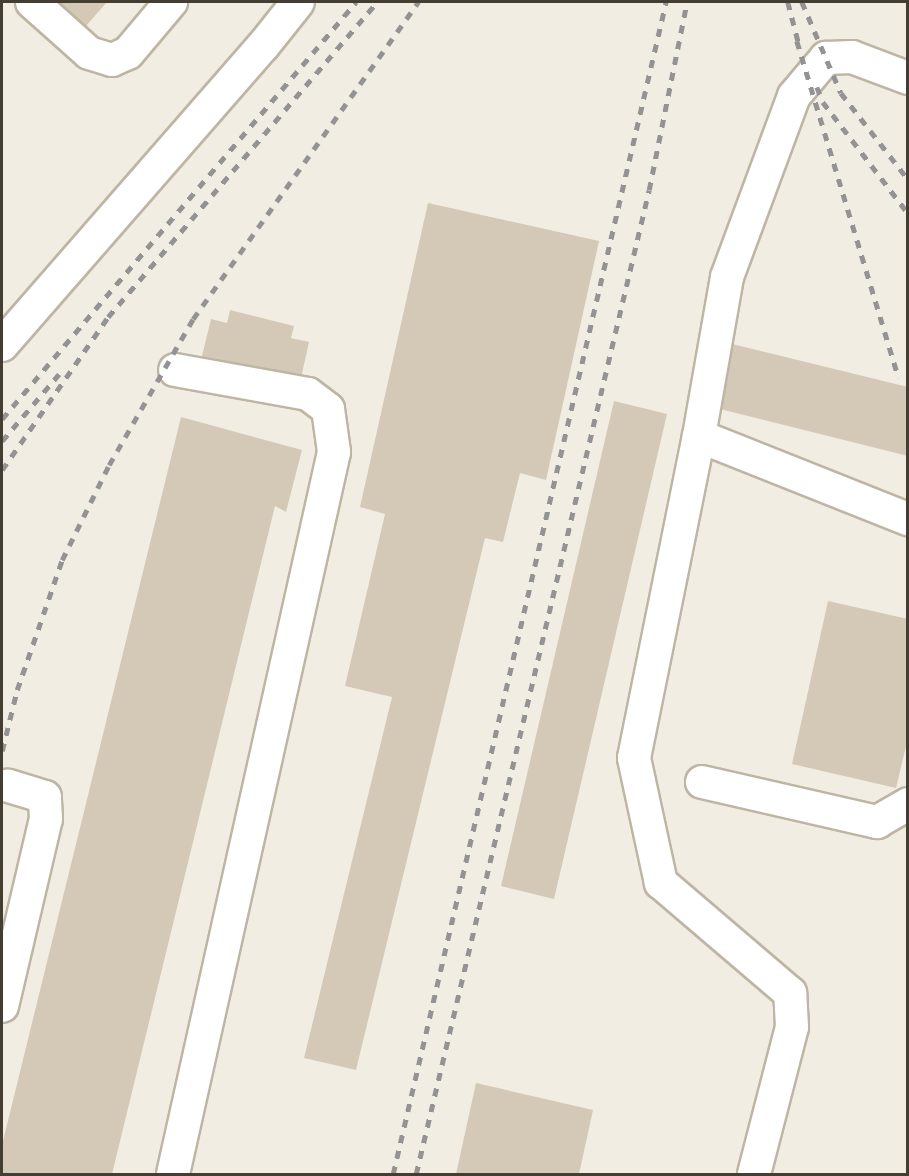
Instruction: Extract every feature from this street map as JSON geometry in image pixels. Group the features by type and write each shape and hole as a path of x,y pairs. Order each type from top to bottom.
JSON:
{"street":[{"path":"32,2 89,53 112,60 128,53 171,2"},
{"path":"2,345 263,46 298,2"},
{"path":"754,1174 792,1027 790,993 661,884 634,758 699,436 727,277 794,96 826,58 852,57 908,78"},
{"path":"173,1174 334,452 328,409 308,394 175,370"},
{"path":"699,436 908,519"},
{"path":"702,782 877,822 908,804"},
{"path":"2,1006 46,819 45,797 8,786"}],"building":[{"path":"58,2 107,2 86,26"},
{"path":"428,203 599,241 546,480 520,473 503,542 485,538 356,1070 304,1058 392,697 345,686 385,514 360,507"},
{"path":"230,310 294,326 291,338 309,342 299,387 200,364 211,319 227,323"},
{"path":"732,344 908,387 908,456 716,408"},
{"path":"614,401 667,414 554,899 501,886"},
{"path":"181,417 302,450 286,512 275,506 112,1174 2,1174 2,1145"},
{"path":"828,601 908,619 908,738 896,788 792,764"},
{"path":"476,1083 593,1110 579,1174 456,1174"}],"railway":[{"path":"2,419 356,2"},
{"path":"2,470 108,317 377,2"},
{"path":"2,751 17,690 62,560 109,465 193,319 418,2"},
{"path":"393,1174 666,2"},
{"path":"416,1174 649,190 687,2"},
{"path":"788,2 800,48"},
{"path":"802,2 841,93 908,179"},
{"path":"797,41 899,378"},
{"path":"817,87 823,102 908,213"},
{"path":"2,441 59,374"}]}
